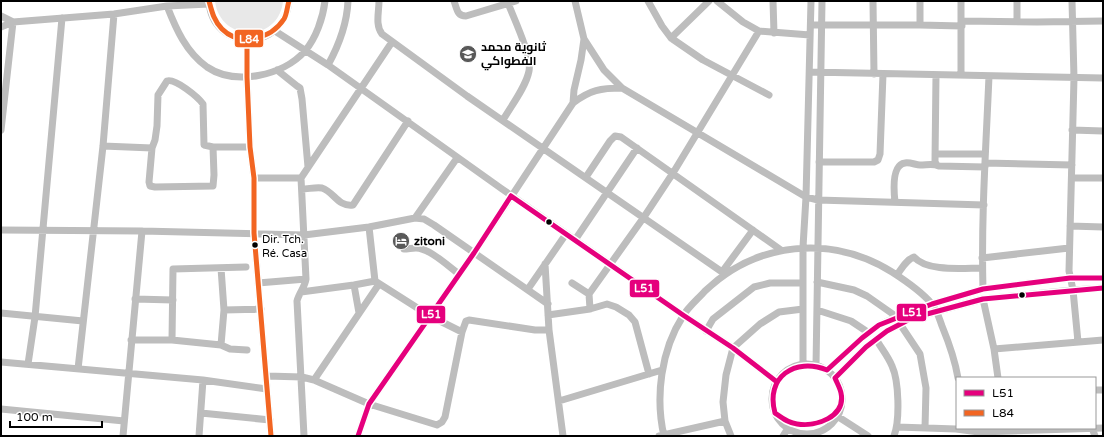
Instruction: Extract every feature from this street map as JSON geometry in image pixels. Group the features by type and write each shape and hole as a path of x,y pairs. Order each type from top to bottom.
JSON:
{"street":[{"path":"1,27 13,22 114,14 167,6 209,3 212,15 218,25 226,33 236,38 247,40 257,39 275,31 285,18 289,1"},
{"path":"167,6 174,25 187,47 196,58 207,67 217,72 247,77 277,70 298,58 305,51 318,27 322,18 325,1"},
{"path":"328,65 337,49 347,13 348,1"},
{"path":"379,1 378,30 392,42 724,273"},
{"path":"454,1 459,14 462,16 516,1"},
{"path":"575,1 584,39 604,70 622,88 697,131 806,197 818,200 984,205"},
{"path":"648,1 670,38 703,60 769,95"},
{"path":"670,38 709,1"},
{"path":"717,1 743,22 759,31 810,35"},
{"path":"773,1 774,33"},
{"path":"803,365 803,247 806,197 811,1"},
{"path":"816,366 822,1"},
{"path":"873,1 874,74"},
{"path":"920,1 920,24"},
{"path":"961,1 961,75"},
{"path":"1017,1 1017,21"},
{"path":"1072,1 1074,78 1068,271 1073,290 1078,342"},
{"path":"503,120 521,89 529,71 529,62 526,50 508,3"},
{"path":"78,369 103,146 114,14"},
{"path":"1,16 13,22"},
{"path":"28,364 35,316 62,18"},
{"path":"811,25 1103,21"},
{"path":"1,130 13,22"},
{"path":"275,31 328,65 511,196 706,331 733,348 777,382"},
{"path":"590,309 589,294 644,217 673,173 697,131 759,31"},
{"path":"573,103 574,90 584,39"},
{"path":"247,40 250,147 254,178 254,233 271,436"},
{"path":"304,436 297,301 305,285 306,279 301,178 392,42"},
{"path":"277,70 300,88 308,167"},
{"path":"810,72 1103,78"},
{"path":"819,162 874,162 878,160 880,154 882,74"},
{"path":"936,75 936,164"},
{"path":"983,289 982,258 989,76"},
{"path":"213,147 214,184 211,186 150,186 149,182 152,148 155,140 158,95 166,80 170,80 189,91 200,99 203,104 203,143 205,145 213,147 250,147"},
{"path":"358,436 369,404 474,253 573,103 585,94 595,90 622,88"},
{"path":"302,189 320,188 343,204 353,205 408,122"},
{"path":"1072,130 1103,131"},
{"path":"586,177 610,140 615,136 621,138 781,250"},
{"path":"103,146 152,148"},
{"path":"575,240 637,148"},
{"path":"935,154 985,154"},
{"path":"416,218 457,158"},
{"path":"895,202 894,177 902,164 905,163 920,165 936,164 939,166 1072,165"},
{"path":"254,178 301,178"},
{"path":"1072,178 1103,178"},
{"path":"1,230 304,234 370,227 416,218 424,219 548,304"},
{"path":"1070,226 1103,226"},
{"path":"314,380 377,282 370,227"},
{"path":"725,421 662,436 660,392 662,370 673,336 683,315 724,273 753,230"},
{"path":"123,436 142,231"},
{"path":"528,289 566,234"},
{"path":"724,273 740,265 781,250 803,247 817,247 865,257 897,275 932,304 952,352 958,377"},
{"path":"404,249 418,248 431,253 459,274"},
{"path":"982,258 1069,248"},
{"path":"897,275 905,264 914,257 919,262 936,267 982,268"},
{"path":"546,264 549,330 563,436"},
{"path":"172,340 173,269 246,267"},
{"path":"221,268 224,310 221,345"},
{"path":"827,370 879,325 932,304 983,289 1070,278 1103,278"},
{"path":"258,284 306,279"},
{"path":"301,292 377,282 430,316 462,332"},
{"path":"817,282 854,290 867,296 897,317"},
{"path":"572,283 589,294"},
{"path":"706,331 713,318 754,287 770,283 803,283"},
{"path":"354,285 358,313"},
{"path":"835,378 846,365 876,339 887,331 912,318 983,299 1103,288"},
{"path":"135,299 173,300"},
{"path":"983,299 994,349 998,377"},
{"path":"548,315 590,309 607,304 616,307 629,315 636,322 650,374"},
{"path":"224,310 261,309"},
{"path":"731,436 725,421 723,402 726,375 733,348 760,324 779,312 803,310"},
{"path":"817,310 851,322 869,333"},
{"path":"1,313 83,321"},
{"path":"267,376 302,376 369,404 437,425 442,422 444,417 462,332 466,321 469,320 535,330 549,330"},
{"path":"900,324 920,354 926,388 925,428"},
{"path":"876,339 892,366 895,377 898,414 894,436"},
{"path":"132,340 172,340 221,345 230,349 247,350"},
{"path":"994,349 1103,340"},
{"path":"1,362 203,380 267,389"},
{"path":"803,365 816,366 827,370 835,378 842,394 841,405 837,416 830,425 815,433 802,435 788,428 776,415 773,404 773,393 777,382 789,370 803,365"},
{"path":"559,401 662,370"},
{"path":"199,436 203,380"},
{"path":"1,409 124,421"},
{"path":"201,413 270,420"},
{"path":"837,416 868,436"},
{"path":"897,426 978,434 1005,432 1084,431"},
{"path":"783,436 788,428"}],"shaded area":[{"path":"215,1 283,1 279,15 271,25 261,31 249,32 238,31 227,25 219,15"}],"transit line":[{"name":"L84","path":"209,1 212,13 219,26 229,35 246,39 263,36 278,26 285,17 289,1"},
{"name":"L84","path":"247,40 250,147 254,178 254,233 271,436"},
{"name":"L51","path":"511,196 733,348 777,382"},
{"name":"L51","path":"358,436 369,404 474,253 511,196"},
{"name":"L51","path":"1103,278 1070,278 983,289 932,304 879,325 862,338 827,370 804,366 794,368 785,373 774,389 773,400 775,413 788,421 805,425 828,419 839,408 841,401 841,391 835,378 866,347 887,331 912,318 983,299 1103,288"}],"place":[{"name":"ثانوية محمد الفطواكي","path":"468,54"},
{"name":"zitoni","path":"401,241"},
{"name":"Dir. Tch. Ré. Casa","path":"255,245"}]}
